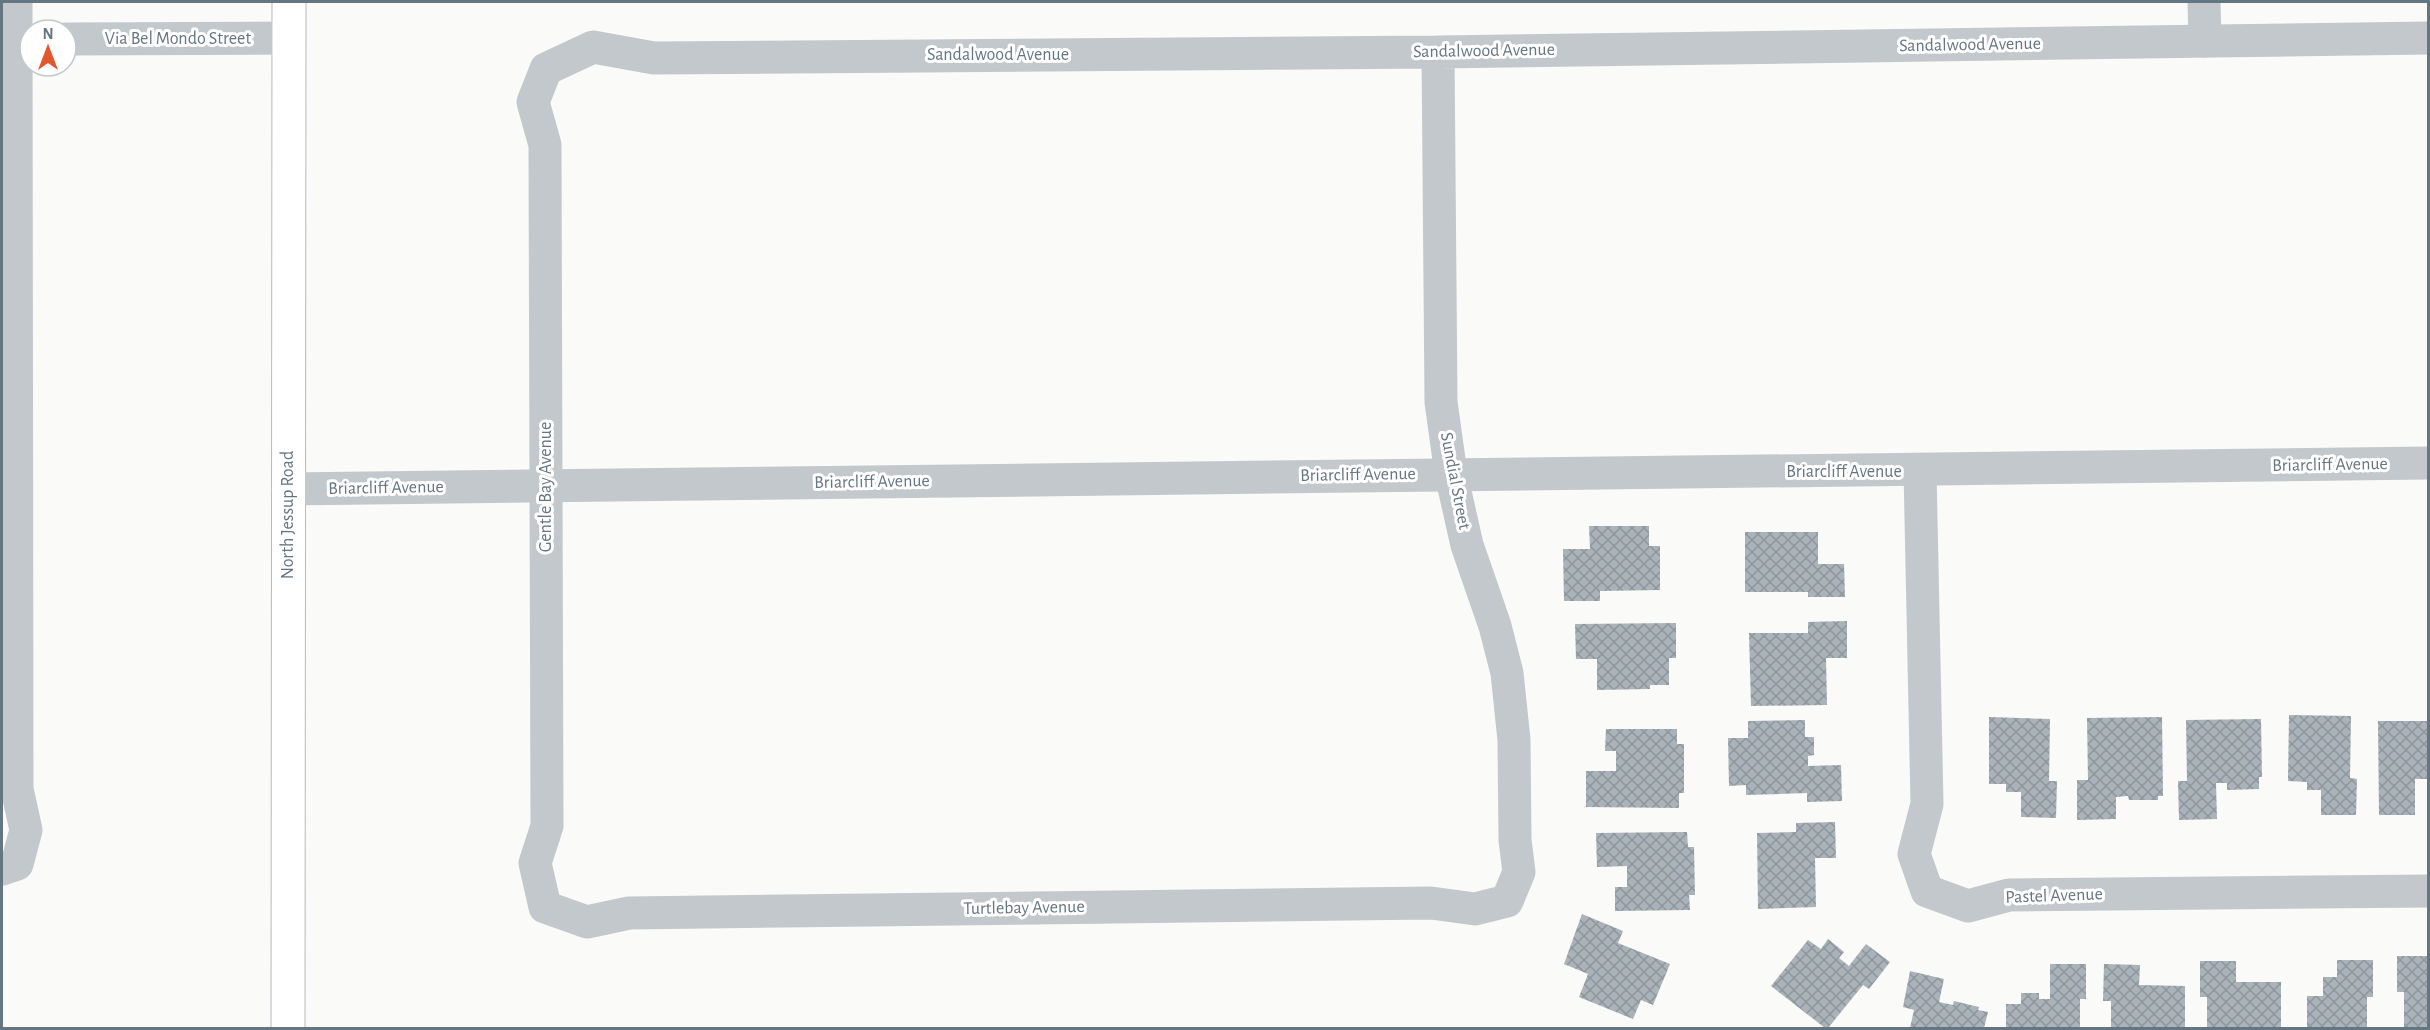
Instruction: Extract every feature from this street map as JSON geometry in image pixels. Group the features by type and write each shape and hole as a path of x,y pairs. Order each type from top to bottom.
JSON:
{"street":[{"path":"9,867 26,830 17,789 9,451 16,2"},
{"name":"North Jessup Road","path":"288,1029 289,2"},
{"path":"2204,2 2205,41"},
{"name":"Via Bel Mondo Street","path":"78,39 289,38"},
{"name":"Sandalwood Avenue","path":"546,69 593,47 654,58 1438,52 2428,38"},
{"name":"Sundial Street","path":"1438,52 1441,402 1451,474 1467,545 1495,626 1507,673 1514,740 1515,840 1519,872 1507,902"},
{"name":"Gentle Bay Avenue","path":"544,907 535,863 548,826 545,146 533,102 546,69"},
{"name":"Briarcliff Avenue","path":"288,489 1451,474 1920,471 2428,463"},
{"name":"Pastel Avenue","path":"1920,471 1927,804 1914,854 1927,891 1968,906 2009,895 2428,891"},
{"name":"Turtlebay Avenue","path":"544,907 587,922 628,913 1431,903 1474,909 1507,902"}],"building":[{"path":"1589,526 1649,526 1649,546 1660,546 1660,590 1600,591 1600,601 1564,601 1563,549 1590,549"},
{"path":"1745,532 1818,532 1818,564 1844,564 1845,597 1808,597 1808,592 1745,592"},
{"path":"1847,621 1847,658 1826,658 1827,705 1751,706 1749,633 1808,633 1808,622"},
{"path":"1676,623 1676,658 1669,658 1669,685 1650,685 1650,689 1597,690 1597,659 1576,659 1575,624"},
{"path":"2289,715 2351,716 2350,778 2357,779 2356,815 2321,815 2321,790 2307,790 2307,782 2288,781"},
{"path":"1989,717 2050,719 2049,781 2057,781 2056,818 2021,817 2021,792 2006,792 2006,784 1989,784"},
{"path":"2162,717 2163,796 2158,796 2158,800 2129,800 2128,796 2116,797 2116,819 2077,820 2077,780 2088,780 2087,718"},
{"path":"2261,719 2262,777 2259,777 2259,789 2227,790 2227,783 2216,783 2217,819 2179,820 2178,781 2187,781 2186,720"},
{"path":"1805,720 1805,737 1814,737 1814,755 1808,756 1808,766 1841,765 1842,801 1807,802 1807,793 1746,795 1746,785 1729,786 1728,738 1748,738 1748,721"},
{"path":"2378,721 2428,721 2428,779 2415,779 2415,815 2379,815"},
{"path":"1606,729 1677,729 1677,744 1684,744 1684,793 1679,793 1679,808 1586,807 1586,771 1616,771 1616,751 1605,751"},
{"path":"1835,822 1836,858 1815,858 1816,907 1758,909 1757,833 1796,832 1796,823"},
{"path":"1687,832 1688,847 1694,847 1695,895 1689,895 1690,910 1615,911 1615,887 1627,887 1627,866 1597,867 1596,833"},
{"path":"1582,914 1623,931 1618,943 1670,964 1653,1005 1641,1000 1633,1019 1579,997 1588,974 1564,964"},
{"path":"1828,939 1844,952 1839,958 1849,966 1866,944 1890,962 1869,989 1863,985 1828,1028 1825,1028 1771,986 1808,940 1821,949"},
{"path":"2397,956 2428,956 2428,1028 2404,1028 2404,992 2397,992"},
{"path":"2337,960 2373,960 2373,997 2367,997 2367,1028 2307,1028 2307,996 2323,996 2323,977 2337,977"},
{"path":"2200,961 2236,961 2236,982 2281,982 2281,1028 2207,1028 2207,997 2200,997"},
{"path":"2050,964 2086,964 2086,999 2080,999 2080,1028 2006,1028 2006,1004 2021,1004 2021,993 2039,993 2039,999 2050,999"},
{"path":"2104,964 2140,965 2139,985 2185,986 2185,1028 2111,1028 2111,1001 2103,1001"},
{"path":"1910,971 1944,979 1939,1002 1953,1005 1954,1001 1979,1007 1978,1010 1988,1012 1984,1028 1910,1028 1914,1010 1903,1007"}]}
